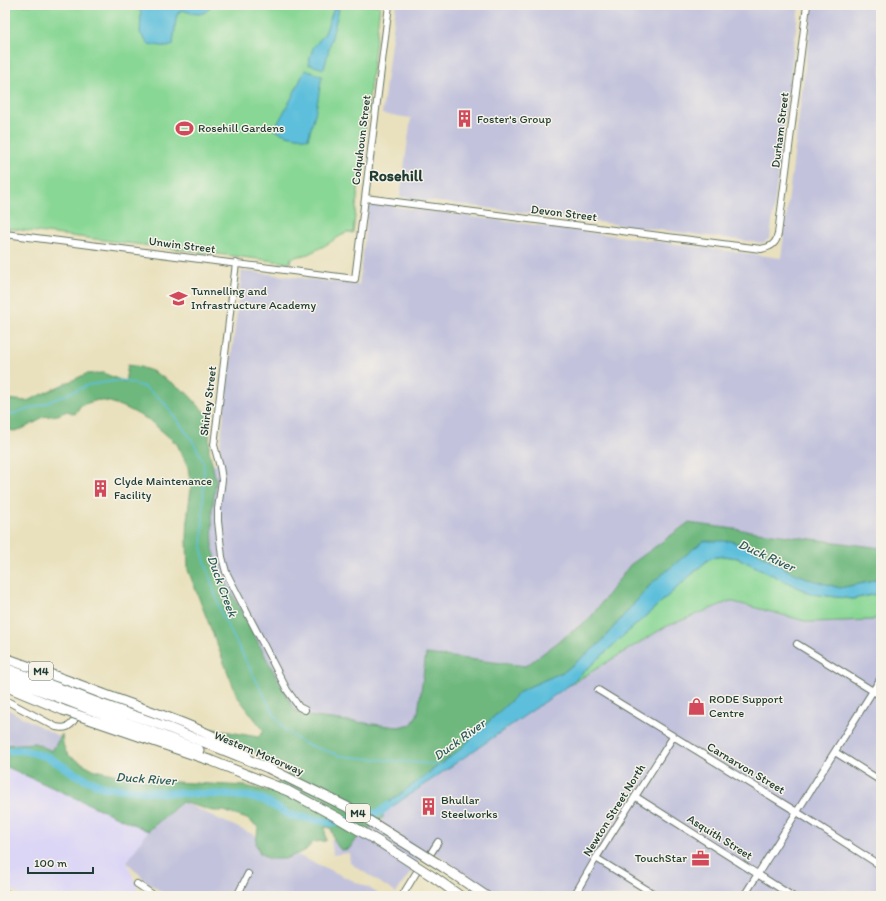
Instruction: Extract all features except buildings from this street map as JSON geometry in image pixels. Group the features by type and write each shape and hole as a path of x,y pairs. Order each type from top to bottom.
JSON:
{"highway":[{"name":"M4","path":"5,658 176,721 219,740 268,768"},
{"name":"Western Motorway","path":"5,668 252,774 288,791 381,842 460,896"},
{"name":"Western Motorway","path":"5,677 70,697"},
{"name":"Western Motorway","path":"5,686 63,710 252,774"},
{"name":"Western Motorway","path":"96,707 169,728 268,768 347,807 443,867 486,896"}],"street":[{"name":"Colquhoun Street","path":"356,279 390,5"},
{"name":"Durham Street","path":"761,248 767,248 773,245 777,240 807,5"},
{"name":"Devon Street","path":"365,198 761,248"},
{"name":"Unwin Street","path":"5,234 356,279"},
{"name":"Shirley Street","path":"236,263 214,441 222,480 218,515 222,557 226,572 288,690 299,707 305,710"},
{"path":"798,644 881,696"},
{"path":"744,896 881,678"},
{"name":"Carnarvon Street","path":"598,690 797,812 881,866"},
{"path":"5,700 56,727 63,728 70,726 75,719"},
{"name":"Newton Street North","path":"574,896 596,858 673,737"},
{"path":"835,752 881,781"},
{"name":"Asquith Street","path":"636,796 792,896"},
{"path":"431,853 438,842"},
{"path":"596,858 657,896"},
{"path":"402,896 416,873"},
{"path":"237,896 248,874"},
{"path":"137,884 156,896"}],"shaded area":[{"path":"396,5 799,5 770,238 763,243 400,197 411,118 382,114"},
{"path":"813,5 881,5 881,548 688,523 630,565 590,618 526,666 426,654 418,713 412,724 398,727 306,716 297,713 220,572 213,549 212,511 216,481 212,466 218,462 242,271 359,285 369,203 781,258"},
{"path":"730,601 809,622 872,620 881,616 881,896 498,896 428,848 396,893 350,863 349,853 333,855 331,839 333,839 337,846 349,849 355,840 383,818 383,813 568,686 665,627"},
{"path":"5,708 60,737 52,752 35,743 5,745"},
{"path":"5,766 148,831 127,862 140,894 143,896 22,896 5,885"},
{"path":"182,802 369,888 382,896 168,896 147,882 127,862 148,831"}],"green space":[{"name":"Rosehill Gardens","path":"5,5 380,5 353,233 347,232 308,254 291,258 290,263 5,228"},
{"path":"128,365 152,371 172,383 187,393 210,418 209,450 216,481 212,511 213,549 220,572 290,702 297,713 306,716 398,727 412,724 418,713 426,654 526,666 590,618 630,565 688,523 881,548 881,578 840,588 791,572 753,550 731,541 652,583 599,644 565,671 522,690 457,752 377,811 383,813 383,818 355,840 349,849 341,850 335,842 331,828 325,827 326,841 313,842 306,850 285,859 269,859 260,853 256,844 258,827 247,819 224,811 213,811 182,802 148,831 5,766 5,745 35,743 52,751 62,734 66,752 71,757 95,770 140,780 245,786 268,791 293,769 244,747 213,729 258,737 264,731 237,696 188,570 188,511 191,489 188,467 177,444 149,420 128,409 110,402 98,400 81,405 75,414 67,411 58,415 42,417 38,421 22,429 14,431 5,429 5,399 27,401 86,374 103,373 125,382"},
{"path":"724,556 738,558 811,594 853,599 881,593 881,616 872,620 809,622 730,601 665,627 568,686 710,558"}],"water":[{"path":"139,5 211,5 205,12 198,14 182,10 178,13 173,45 168,47 148,44 140,33 141,14"},
{"path":"334,8 339,9 324,69 308,64 313,48 325,33"},
{"path":"305,70 322,76 316,110 308,139 286,135 274,130"},
{"name":"Duck River","path":"704,541 731,541 753,550 791,572 840,588 881,578 881,593 853,599 811,594 738,558 724,556 710,558 568,686 383,813 377,811 457,752 522,690 565,671 599,644 652,583"}],"waterway":[{"name":"Duck Creek","path":"5,414 12,414 47,403 88,385 122,380 144,387 163,401 192,440 204,463 202,552 221,613 270,707 284,729 303,743 341,756 441,765"},
{"name":"Duck River","path":"5,751 23,750 48,757 77,775 103,787 154,792 251,797 264,800 289,815 334,823 358,819 380,812 388,806"}],"place":[{"name":"Foster's Group","path":"464,119"},
{"name":"Rosehill Gardens","path":"185,128"},
{"name":"Tunnelling and Infrastructure Academy","path":"178,298"},
{"name":"Clyde Maintenance Facility","path":"101,488"},
{"name":"RODE Support Centre","path":"696,706"},
{"name":"Bhullar Steelworks","path":"428,807"},
{"name":"TouchStar","path":"700,858"}],"district":[{"name":"Rosehill","path":"396,175"}]}
